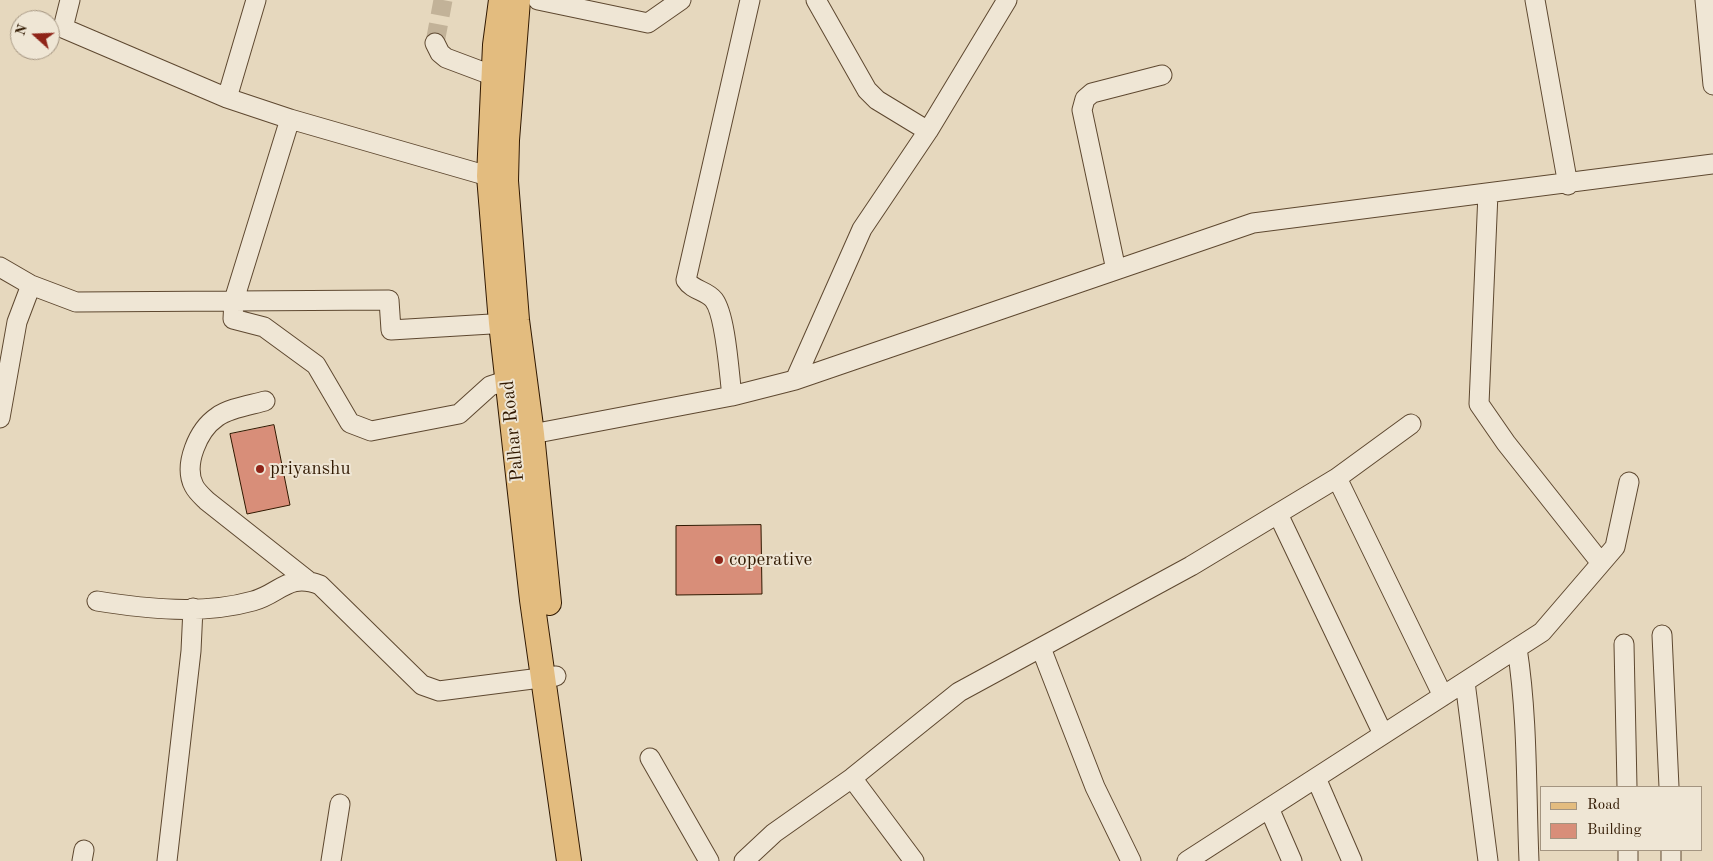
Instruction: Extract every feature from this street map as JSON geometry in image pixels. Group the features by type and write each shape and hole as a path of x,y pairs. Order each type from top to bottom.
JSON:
{"main road":[{"name":"Palhar Road","path":"504,0 494,76 498,179 509,321 508,380 532,600 550,676 584,861"},
{"name":"Palhar Road","path":"498,179 506,140 504,0"},
{"name":"Palhar Road","path":"509,321 532,434 550,676 569,861"}],"street":[{"path":"70,0 63,28 227,98 290,119 498,179"},
{"path":"227,98 256,0"},
{"path":"538,0 648,23 681,0"},
{"path":"732,396 720,310 712,298 691,288 686,280 750,0"},
{"path":"816,0 866,90 877,100 928,131"},
{"path":"795,380 862,229 928,131 1007,0"},
{"path":"1535,0 1568,185"},
{"path":"1705,0 1713,85"},
{"path":"435,43 440,53 446,58 494,76"},
{"path":"1116,270 1082,110 1085,99 1092,93 1162,75"},
{"path":"290,119 234,300 234,318 264,327 316,365 350,424 371,430 459,414 490,386 508,380"},
{"path":"532,434 732,396 795,380 1254,223 1488,193 1568,185 1713,164"},
{"path":"1488,193 1479,404 1506,443 1601,563"},
{"path":"0,267 31,285 76,302 389,300 391,330 509,321"},
{"path":"0,418 17,322 31,285"},
{"path":"265,401 218,415 207,425 196,440 190,474 194,487 207,501 307,580 320,585 422,684 439,691 550,676"},
{"path":"747,860 774,833 852,778 959,692 1191,566 1337,478 1411,424"},
{"path":"1337,478 1443,696"},
{"path":"1187,861 1542,632 1614,547 1629,482"},
{"path":"1278,514 1383,734"},
{"path":"97,600 134,607 213,609 255,601 288,582 307,580"},
{"path":"166,861 191,651 193,608"},
{"path":"1662,635 1669,786"},
{"path":"1624,644 1627,786"},
{"path":"1041,648 1094,787 1131,861"},
{"path":"1517,648 1521,673 1529,861"},
{"path":"1465,682 1488,861"},
{"path":"650,758 709,861"},
{"path":"852,778 914,861"},
{"path":"1316,778 1352,861"},
{"path":"331,861 340,804"},
{"path":"1269,808 1292,861"}],"building":[{"name":"priyanshu","path":"274,425 290,505 247,514 230,434"},
{"name":"coperative","path":"761,525 762,594 676,595 676,526"}],"tunnel":[{"path":"435,43 443,0"}],"place":[{"name":"priyanshu","path":"260,469"},
{"name":"coperative","path":"719,560"}]}
